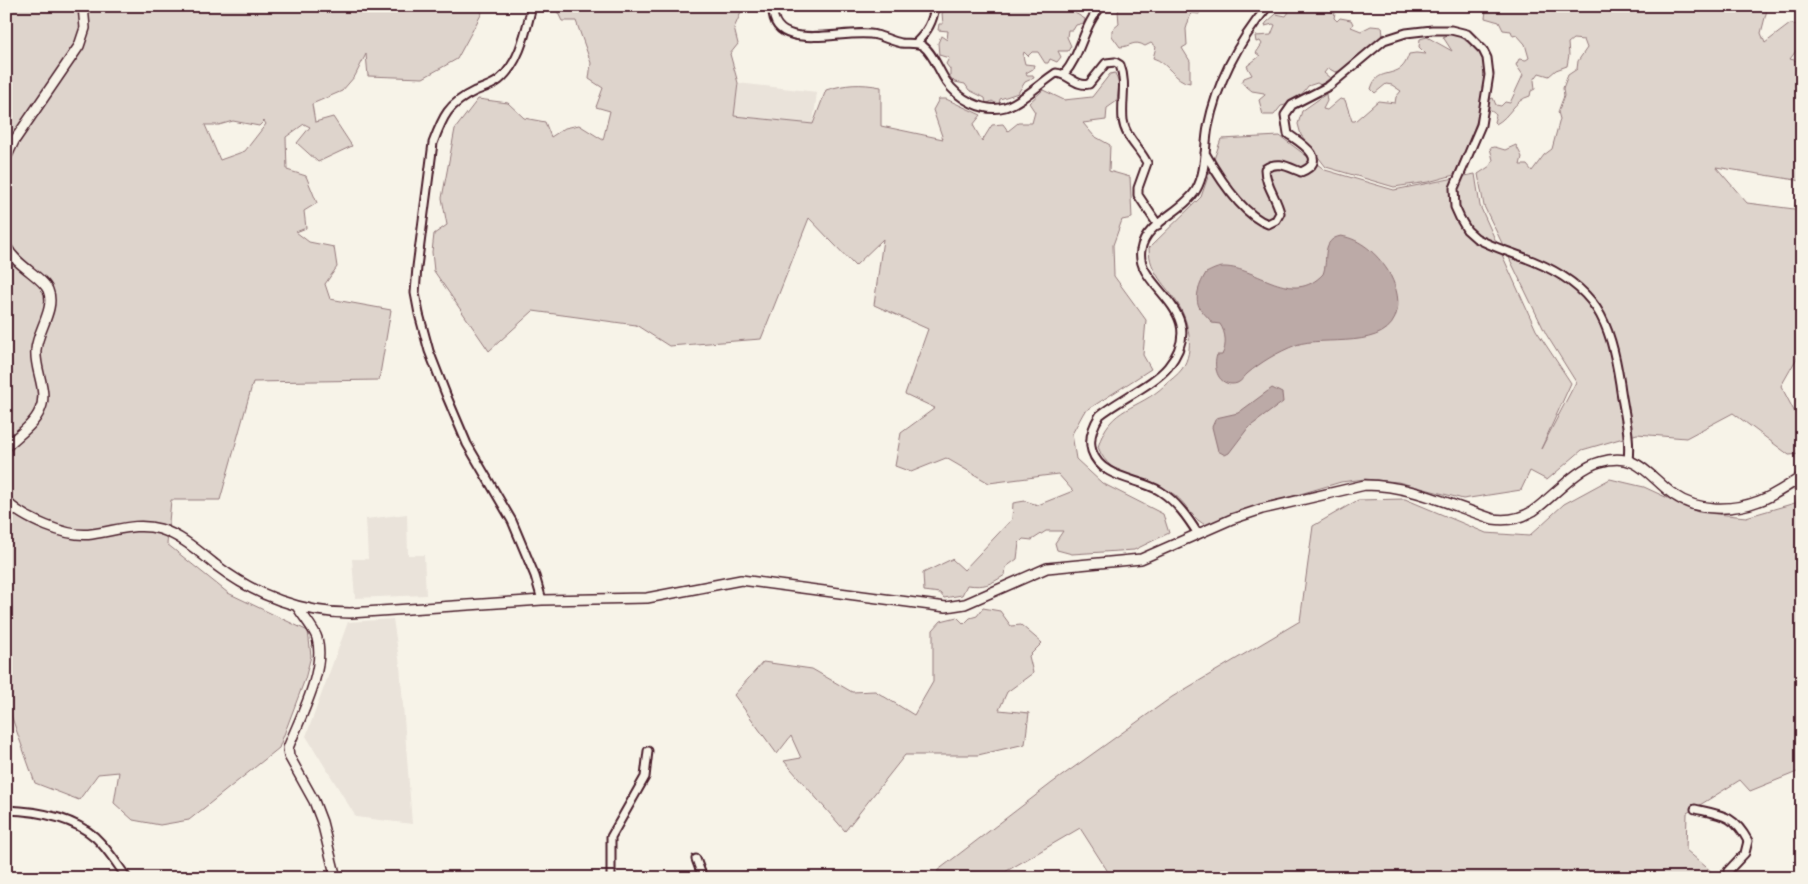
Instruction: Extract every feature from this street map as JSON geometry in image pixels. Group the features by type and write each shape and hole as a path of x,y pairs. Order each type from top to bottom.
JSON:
{"main road":[{"path":"6,158 14,142 79,46 85,28 83,6"},
{"path":"6,246 18,263 40,279 48,289 50,300 37,341 36,353 43,403 35,419 6,447"},
{"path":"6,501 20,513 72,534 94,534 124,527 140,526 153,527 171,533 248,587 297,606 320,612 350,613 542,600 647,598 741,580 946,607 965,604 1048,568 1141,559 1262,509 1365,485 1382,485 1410,491 1493,519 1514,519 1526,516 1587,467 1610,459 1628,460 1643,467 1675,496 1701,507 1712,509 1758,502 1802,477"},
{"path":"297,606 317,636 320,654 316,675 288,748 289,756 314,801 322,822 336,878"}],"street":[{"path":"532,6 523,37 509,70 498,80 459,99 448,109 440,123 433,143 415,293 429,351 447,397 468,444 512,521 535,576 542,600"},
{"path":"773,6 775,20 786,33 793,36 862,32 903,43 916,43 925,47 954,91 975,105 990,108 1006,107 1056,73 1064,74 1079,84 1085,85 1093,81 1106,63 1115,62 1120,65 1124,75 1123,120 1126,132 1142,152 1147,163 1138,188 1138,195 1158,225"},
{"path":"916,43 926,33 934,18 935,6"},
{"path":"1064,74 1074,60 1090,22 1102,6"},
{"path":"1198,534 1173,501 1158,490 1104,468 1094,458 1090,446 1094,424 1100,415 1167,368 1178,348 1181,331 1178,315 1169,300 1144,270 1140,261 1140,249 1145,237 1196,190 1203,168 1210,115 1235,52 1250,27 1268,6"},
{"path":"1205,152 1229,191 1260,221 1268,224 1276,220 1280,214 1278,202 1266,181 1265,169 1272,164 1280,164 1301,172 1313,164 1314,156 1309,149 1288,134 1285,115 1292,105 1329,86 1384,40 1406,33 1432,30 1451,30 1466,34 1483,50 1487,58 1489,75 1481,125 1454,188 1458,213 1466,230 1476,238 1560,273 1576,284 1594,306 1605,322 1615,354 1628,440 1628,460"},
{"path":"611,878 611,837 645,777 648,751"},
{"path":"1695,809 1730,818 1738,824 1748,841 1745,853 1728,871 1731,878"},
{"path":"6,810 52,816 81,828 94,836 106,848 127,878"},
{"path":"696,859 703,878"}],"shaded area":[{"path":"6,6 476,6 482,13 457,59 423,78 368,76 366,54 355,76 342,91 312,104 315,122 333,117 352,146 318,162 297,143 310,127 304,124 286,137 287,170 306,176 317,203 304,211 306,228 296,232 309,242 334,247 337,267 325,284 330,299 391,310 379,380 253,382 220,500 171,500 167,544 228,593 308,631 311,656 305,679 279,748 189,820 160,825 133,820 114,803 119,772 98,774 79,800 35,783 6,701","holes":["233,121 259,126 264,121 266,124 245,151 220,160 205,125 219,125"]},
{"path":"552,6 744,6 734,28 738,44 730,54 738,83 734,116 813,124 826,90 846,85 867,85 881,87 881,126 943,139 933,110 939,99 946,99 981,115 973,125 982,141 992,125 1003,124 1008,131 1018,123 1032,123 1035,112 1029,103 1043,90 1064,100 1092,97 1110,74 1115,73 1119,84 1117,101 1107,108 1106,120 1083,123 1094,136 1110,145 1109,171 1130,177 1132,218 1122,220 1113,245 1114,276 1146,320 1143,355 1151,369 1084,412 1072,434 1076,459 1102,483 1163,514 1169,533 1134,550 1072,554 1057,550 1055,543 1063,531 1046,531 1032,540 1023,539 1019,543 1017,559 1006,567 1005,575 995,581 978,586 967,585 962,595 944,598 940,593 924,591 923,573 952,559 964,570 1012,519 1013,503 1025,501 1038,505 1073,491 1058,474 989,483 946,458 911,472 895,466 901,433 935,408 905,394 928,329 874,305 883,239 855,266 809,218 761,339 669,346 636,325 533,311 489,351 434,271 432,252 434,234 447,225 442,198 455,129 478,99 508,103 524,118 545,122 551,137 565,128 579,125 603,140 610,111 596,107 603,88 589,79 591,63 576,21 562,21 556,9"},
{"path":"946,6 1072,6 1075,13 1085,19 1084,23 1076,25 1073,30 1068,30 1067,37 1071,46 1068,51 1058,51 1061,57 1057,62 1050,59 1048,63 1045,63 1038,52 1032,52 1028,56 1024,52 1025,64 1034,65 1033,69 1026,73 1027,75 1033,75 1034,78 1025,82 1018,93 1000,99 999,105 992,101 986,104 985,98 969,90 965,84 955,82 950,77 950,69 946,64 949,58 939,55 938,43 941,36 947,40 948,31 938,30 939,24 943,24 942,13 947,9"},
{"path":"1123,6 1203,6 1199,14 1191,13 1186,29 1187,45 1182,48 1190,61 1190,83 1184,82 1163,63 1153,58 1156,47 1151,43 1145,46 1135,43 1120,47 1112,36 1112,30 1119,24 1118,11"},
{"path":"1280,6 1328,6 1328,11 1335,13 1334,18 1337,21 1340,18 1351,20 1353,24 1351,27 1361,31 1371,26 1382,27 1383,35 1344,70 1335,72 1328,68 1324,73 1330,78 1321,85 1317,83 1308,86 1296,99 1289,104 1281,106 1274,115 1263,115 1259,100 1265,95 1264,93 1252,91 1242,83 1244,78 1252,75 1247,66 1260,56 1256,53 1262,44 1260,41 1256,42 1255,36 1271,35 1275,25 1265,26 1266,23 1276,14 1286,16 1289,12 1280,10"},
{"path":"1472,6 1768,6 1761,33 1765,43 1790,24 1802,25 1802,43 1790,59 1802,62 1802,181 1716,167 1747,203 1802,210 1802,349 1781,386 1802,426 1802,454 1789,455 1733,413 1686,438 1637,434 1582,450 1547,480 1530,471 1521,490 1463,499 1398,482 1365,479 1341,482 1249,509 1208,526 1198,520 1175,495 1153,484 1131,477 1112,466 1104,458 1098,447 1103,433 1117,416 1145,400 1176,375 1182,369 1188,353 1188,327 1178,304 1155,272 1149,248 1201,197 1221,139 1280,136 1325,170 1394,190 1475,174 1480,206 1536,330 1571,383 1541,449 1576,382 1546,334 1484,206 1478,174 1490,166 1493,160 1490,148 1495,147 1505,150 1516,145 1522,157 1520,165 1527,165 1532,171 1544,155 1552,149 1560,119 1558,112 1564,96 1563,88 1568,75 1577,69 1578,61 1587,48 1584,40 1573,39 1568,43 1569,55 1567,66 1556,70 1549,76 1539,73 1534,80 1535,89 1531,91 1530,96 1520,101 1496,124 1494,122 1496,115 1489,108 1488,100 1493,98 1496,105 1501,106 1505,102 1510,103 1523,75 1516,65 1519,59 1526,60 1529,58 1525,44 1517,35 1513,36 1511,31 1503,30 1499,22 1485,18 1486,10"},
{"path":"1453,33 1473,44 1482,55 1486,70 1481,108 1454,175 1428,182 1394,187 1326,167 1301,135 1298,124 1302,111 1326,94 1327,101 1323,109 1327,110 1340,99 1345,100 1352,121 1355,121 1378,101 1395,103 1396,97 1401,91 1392,85 1386,84 1375,93 1371,89 1375,80 1382,75 1400,69 1409,54 1426,54 1419,47 1420,39 1427,37 1452,51 1443,37"},
{"path":"738,83 817,92 813,124 734,116"},
{"path":"1341,236 1355,240 1368,248 1388,271 1395,286 1398,301 1397,311 1391,324 1382,332 1369,337 1354,340 1308,342 1296,345 1264,361 1237,383 1232,384 1223,381 1217,374 1216,359 1217,355 1222,355 1225,347 1224,331 1220,324 1212,323 1202,311 1197,297 1199,287 1206,273 1222,267 1236,269 1274,283 1299,287 1311,283 1323,274 1328,246 1334,238"},
{"path":"1272,388 1282,393 1283,402 1248,428 1229,453 1225,455 1218,451 1212,427 1216,418 1238,413"},
{"path":"1610,479 1644,487 1698,512 1746,517 1802,501 1802,770 1750,791 1740,780 1687,813 1686,850 1719,878 1112,878 1080,828 1005,872 937,871 1052,783 1172,697 1300,621 1313,526 1358,500 1405,499 1486,533 1529,536 1564,504"},
{"path":"407,514 408,555 424,555 426,595 355,598 352,559 368,559 366,519"},
{"path":"983,608 1000,611 1011,626 1021,625 1042,643 1029,656 1033,673 1007,692 999,710 1029,713 1025,744 978,755 905,755 845,831 784,761 801,758 791,736 777,754 734,695 763,662 812,669 852,692 875,691 914,715 933,682 933,630 941,621 957,617 964,624 970,618 977,616"},
{"path":"393,619 400,665 412,824 356,817 306,736 348,622"}]}
